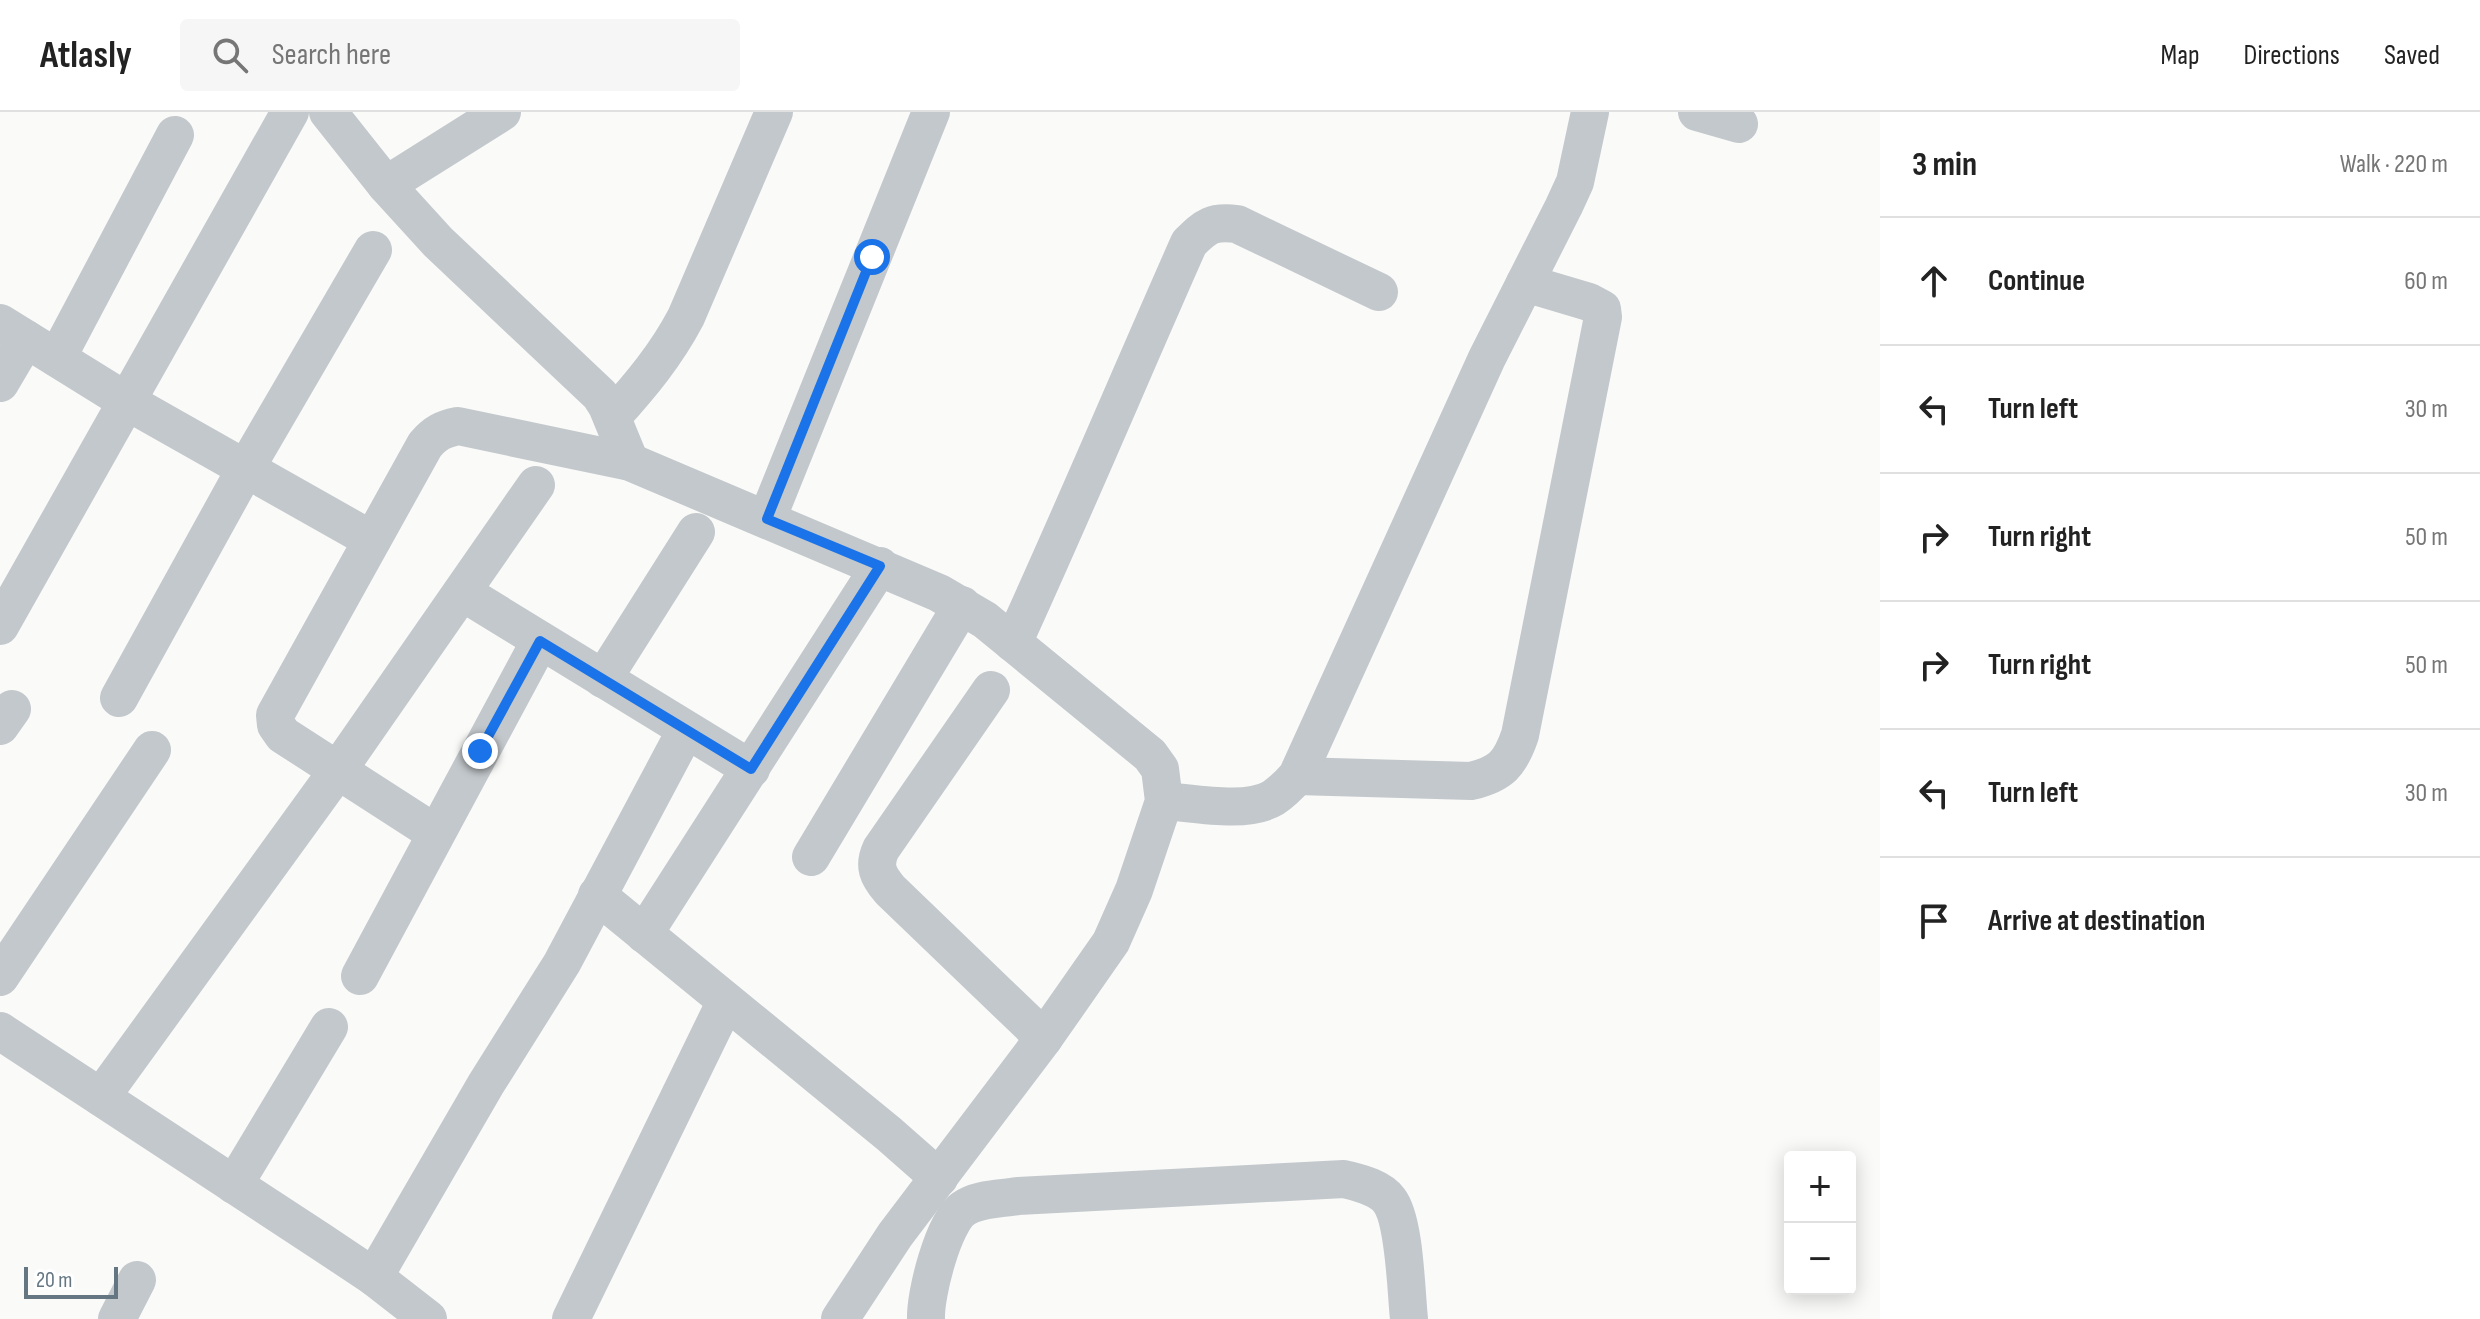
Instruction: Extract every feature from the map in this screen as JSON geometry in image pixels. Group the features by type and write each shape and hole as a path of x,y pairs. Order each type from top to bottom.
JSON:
{"street":[{"path":"0,626 290,112"},
{"path":"328,112 386,185 438,242 600,395 630,462"},
{"path":"386,185 502,112"},
{"path":"612,417 651,374 686,317 774,112"},
{"path":"767,519 931,112"},
{"path":"1164,801 1229,806 1257,804 1272,799 1297,776 1487,358 1575,182 1590,112"},
{"path":"1697,112 1739,124"},
{"path":"0,383 175,135"},
{"path":"1013,643 1071,518 1110,421 1189,243 1203,228 1218,222 1237,224 1379,292"},
{"path":"119,698 246,468 373,250"},
{"path":"1297,776 1471,781 1491,776 1513,755 1520,735 1603,317 1602,309 1596,305 1525,283"},
{"path":"28,340 126,401 372,540"},
{"path":"435,833 283,735 276,725 275,715 425,445 434,434 458,426 630,462 880,566 962,605 1150,755 1160,769 1164,801 1134,890 1111,942 1044,1038 895,1235 840,1319"},
{"path":"101,1097 338,770 536,485"},
{"path":"603,679 696,532"},
{"path":"644,934 880,566"},
{"path":"462,592 751,769"},
{"path":"811,857 962,605"},
{"path":"360,976 540,641"},
{"path":"991,690 881,849 876,868 879,878 890,890 1044,1038"},
{"path":"374,1277 486,1084 562,963 686,730"},
{"path":"0,977 152,750"},
{"path":"597,895 939,1178"},
{"path":"571,1319 726,1001"},
{"path":"234,1185 329,1027"},
{"path":"0,1031 374,1277 428,1319"},
{"path":"926,1319 944,1236 952,1220 964,1208 980,1202 1033,1195 1344,1179 1371,1187 1389,1200 1399,1222 1409,1319"},
{"path":"117,1319 137,1280"}],"route":[{"path":"480,751 540,641 751,769 880,566 767,519 872,257"}]}
